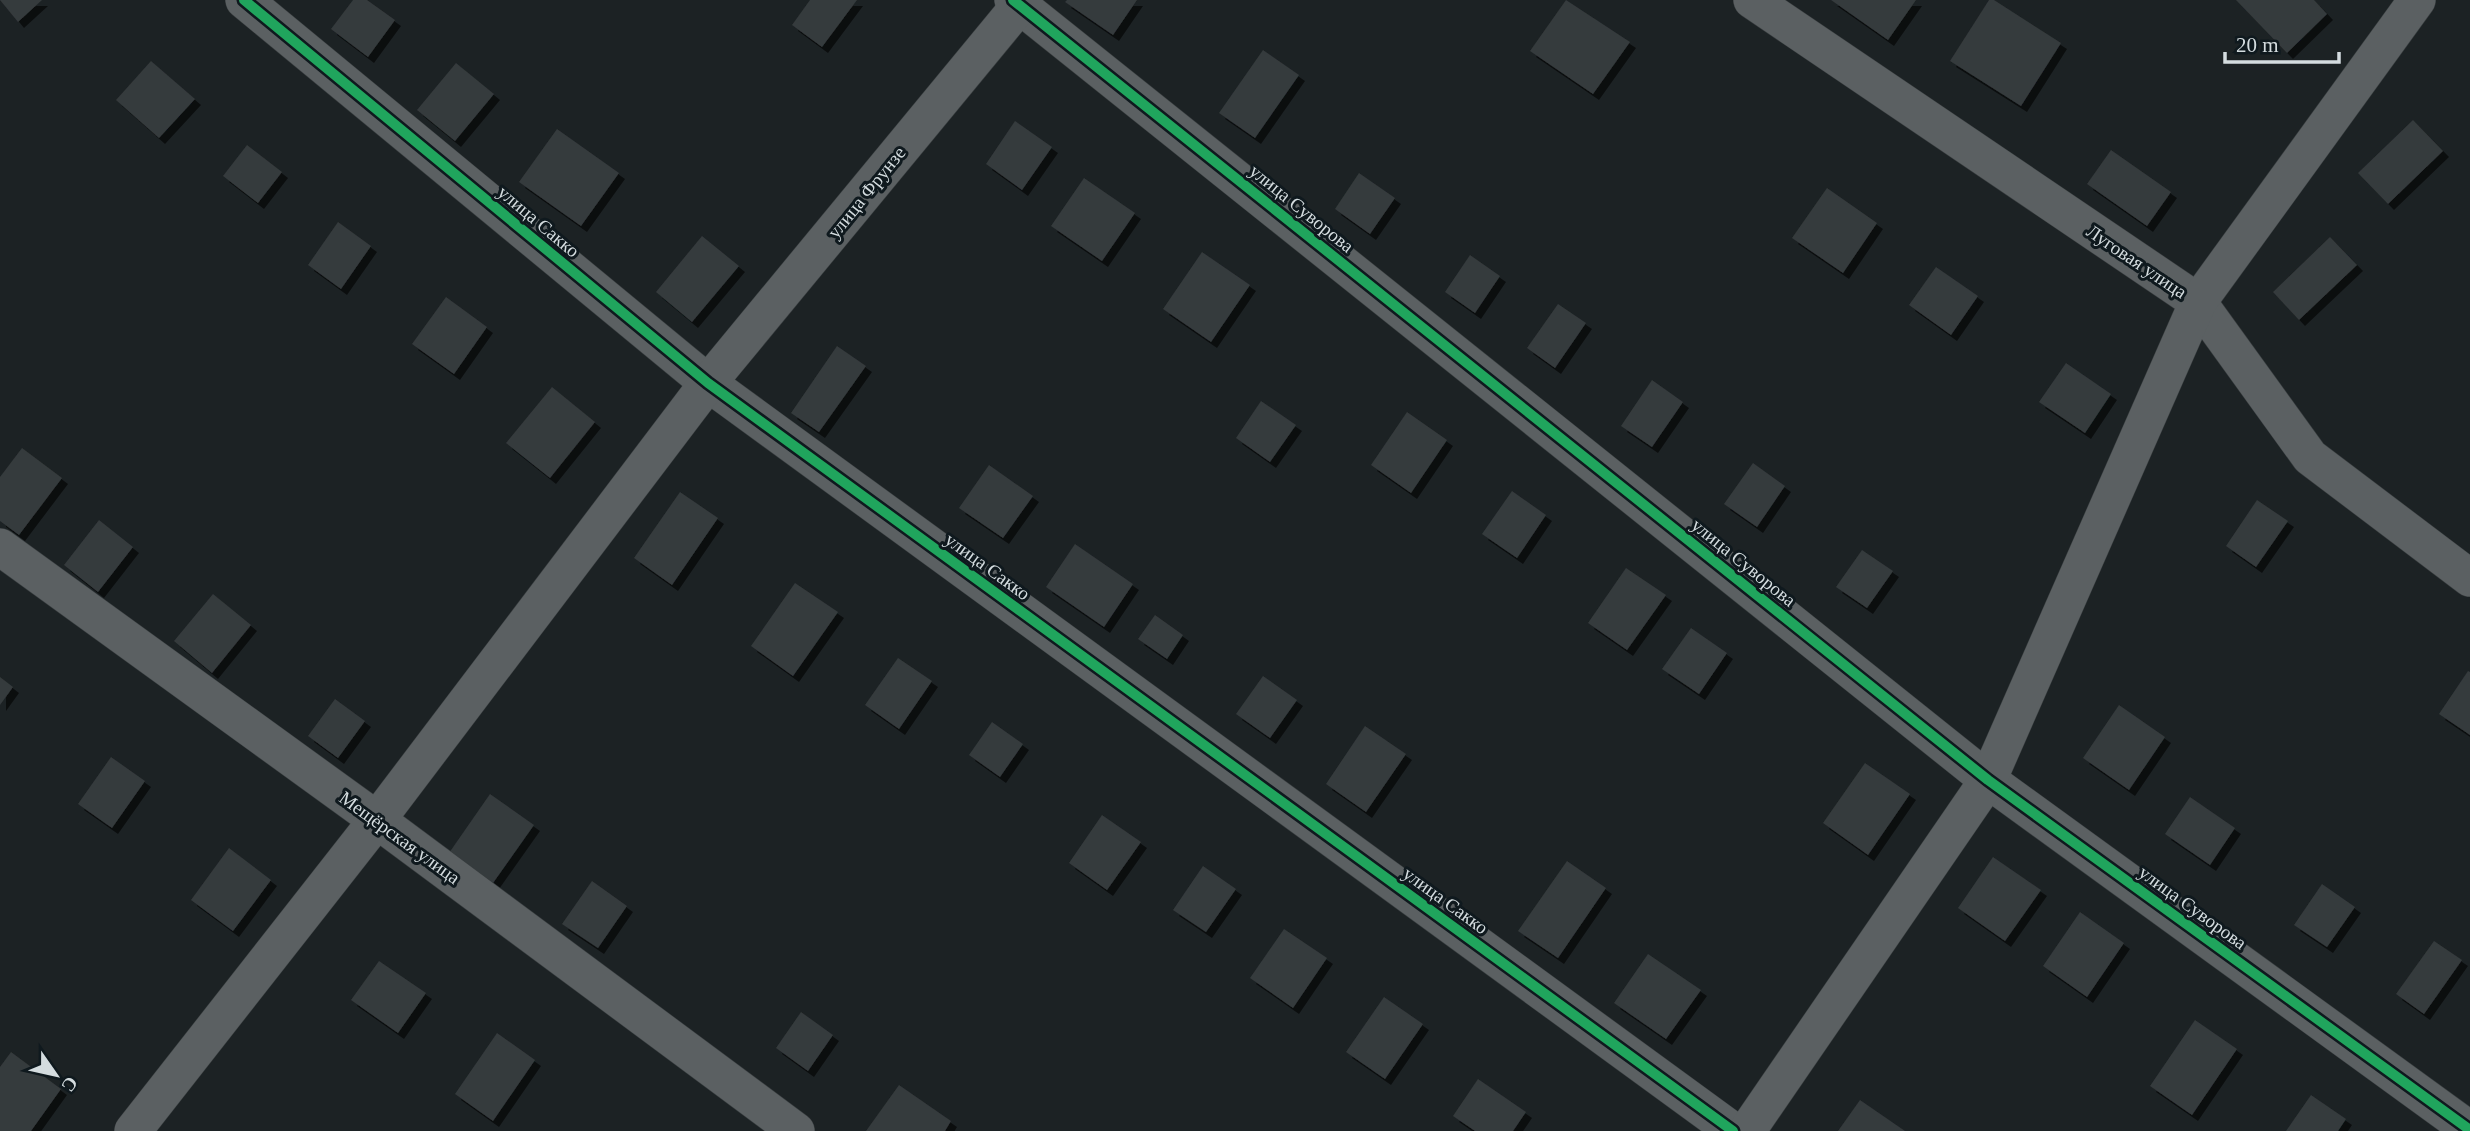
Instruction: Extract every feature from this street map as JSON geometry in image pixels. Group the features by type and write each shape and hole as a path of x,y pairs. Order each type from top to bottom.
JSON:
{"street":[{"name":"улица Сакко","path":"244,0 708,383 1733,1131"},
{"name":"Луговая улица","path":"1752,0 2198,302 2310,457 2470,578"},
{"path":"1747,1131 1988,780 2198,302 2417,0"},
{"name":"улица Фрунзе","path":"133,1131 377,820 708,383 1019,1"},
{"name":"улица Суворова","path":"1019,1 1988,780 2470,1130"},
{"name":"Мещёрская улица","path":"0,547 377,820 796,1131"}],"building":[{"path":"0,0 42,0 18,22"},
{"path":"353,0 367,0 395,20 368,57 331,29"},
{"path":"810,0 857,0 822,47 792,25"},
{"path":"1137,0 1113,35 1065,2"},
{"path":"1566,0 1630,42 1593,94 1530,51"},
{"path":"1831,0 1916,0 1888,40"},
{"path":"1989,0 1994,0 2061,43 2021,106 1950,61"},
{"path":"2236,0 2314,0 2327,14 2287,53"},
{"path":"1263,50 1299,75 1255,138 1219,113"},
{"path":"151,61 195,99 159,138 116,100"},
{"path":"456,63 494,94 455,141 417,110"},
{"path":"2413,120 2443,151 2388,204 2358,173"},
{"path":"1015,121 1052,147 1022,190 986,164"},
{"path":"557,129 619,173 581,226 519,182"},
{"path":"247,145 282,172 258,203 223,176"},
{"path":"2111,150 2171,192 2147,226 2087,184"},
{"path":"1359,173 1395,198 1370,234 1335,209"},
{"path":"1084,178 1135,213 1102,261 1051,226"},
{"path":"1827,188 1877,223 1843,273 1792,238"},
{"path":"338,222 371,246 341,289 308,265"},
{"path":"702,236 739,266 692,322 656,292"},
{"path":"2330,237 2357,265 2299,320 2273,292"},
{"path":"1202,252 1250,285 1211,342 1163,309"},
{"path":"1470,255 1500,276 1475,313 1445,292"},
{"path":"1936,267 1978,296 1951,335 1909,305"},
{"path":"446,297 487,327 454,374 412,344"},
{"path":"1558,304 1586,323 1555,368 1527,348"},
{"path":"837,346 866,366 819,432 791,413"},
{"path":"2066,363 2111,394 2085,433 2039,402"},
{"path":"1652,380 1683,402 1652,447 1621,426"},
{"path":"552,387 595,422 550,478 506,443"},
{"path":"1261,401 1296,425 1270,462 1236,438"},
{"path":"1407,412 1447,440 1411,493 1371,465"},
{"path":"22,448 62,478 19,535 0,521 0,477"},
{"path":"1753,463 1785,486 1757,527 1724,504"},
{"path":"989,465 1033,496 1003,538 959,508"},
{"path":"1512,491 1546,515 1517,558 1482,534"},
{"path":"680,492 718,518 672,585 634,558"},
{"path":"2257,500 2288,521 2256,567 2226,546"},
{"path":"99,520 133,547 98,592 64,565"},
{"path":"1075,544 1133,584 1104,627 1046,587"},
{"path":"1862,550 1893,571 1867,608 1836,587"},
{"path":"1626,568 1666,595 1627,650 1588,623"},
{"path":"795,583 838,612 793,676 751,646"},
{"path":"213,594 251,625 212,673 174,641"},
{"path":"1155,615 1183,635 1167,659 1138,639"},
{"path":"1691,628 1727,653 1699,694 1662,669"},
{"path":"898,658 932,681 899,729 865,705"},
{"path":"2468,671 2470,672 2470,735 2439,714"},
{"path":"1263,676 1297,700 1270,738 1236,714"},
{"path":"0,677 13,687 0,705"},
{"path":"335,699 365,721 338,758 308,736"},
{"path":"2119,705 2165,737 2129,790 2083,758"},
{"path":"992,722 1023,744 1000,777 969,755"},
{"path":"1365,726 1406,754 1366,812 1326,784"},
{"path":"111,757 145,781 112,828 78,804"},
{"path":"1865,763 1910,794 1868,855 1823,823"},
{"path":"490,794 534,825 493,883 449,853"},
{"path":"2190,797 2235,828 2210,865 2165,834"},
{"path":"1102,815 1141,842 1107,890 1069,863"},
{"path":"229,848 271,880 233,931 191,900"},
{"path":"1993,857 2041,890 2005,941 1958,908"},
{"path":"1567,861 1606,888 1558,958 1518,931"},
{"path":"1203,866 1236,889 1206,932 1173,910"},
{"path":"592,881 627,906 598,948 562,924"},
{"path":"2322,884 2355,907 2327,947 2294,925"},
{"path":"2080,912 2124,943 2087,997 2043,966"},
{"path":"1284,929 1327,958 1293,1008 1250,978"},
{"path":"2434,941 2462,960 2424,1014 2396,994"},
{"path":"1648,954 1701,990 1666,1039 1614,1003"},
{"path":"379,961 426,993 398,1033 351,1000"},
{"path":"1384,997 1423,1024 1385,1079 1346,1052"},
{"path":"801,1012 833,1035 808,1071 776,1048"},
{"path":"2195,1020 2237,1049 2192,1115 2150,1086"},
{"path":"497,1033 535,1060 493,1121 455,1094"},
{"path":"11,1052 61,1089 31,1131 0,1131 0,1067"},
{"path":"1478,1079 1526,1112 1513,1131 1475,1131 1453,1116"},
{"path":"899,1085 951,1121 945,1131 866,1131"},
{"path":"2311,1095 2346,1119 2338,1131 2286,1131"},
{"path":"1860,1100 1905,1131 1838,1131"}],"cycle path":[{"path":"244,0 708,383 1733,1131"},
{"path":"1013,0 1988,780 2470,1130"}]}
